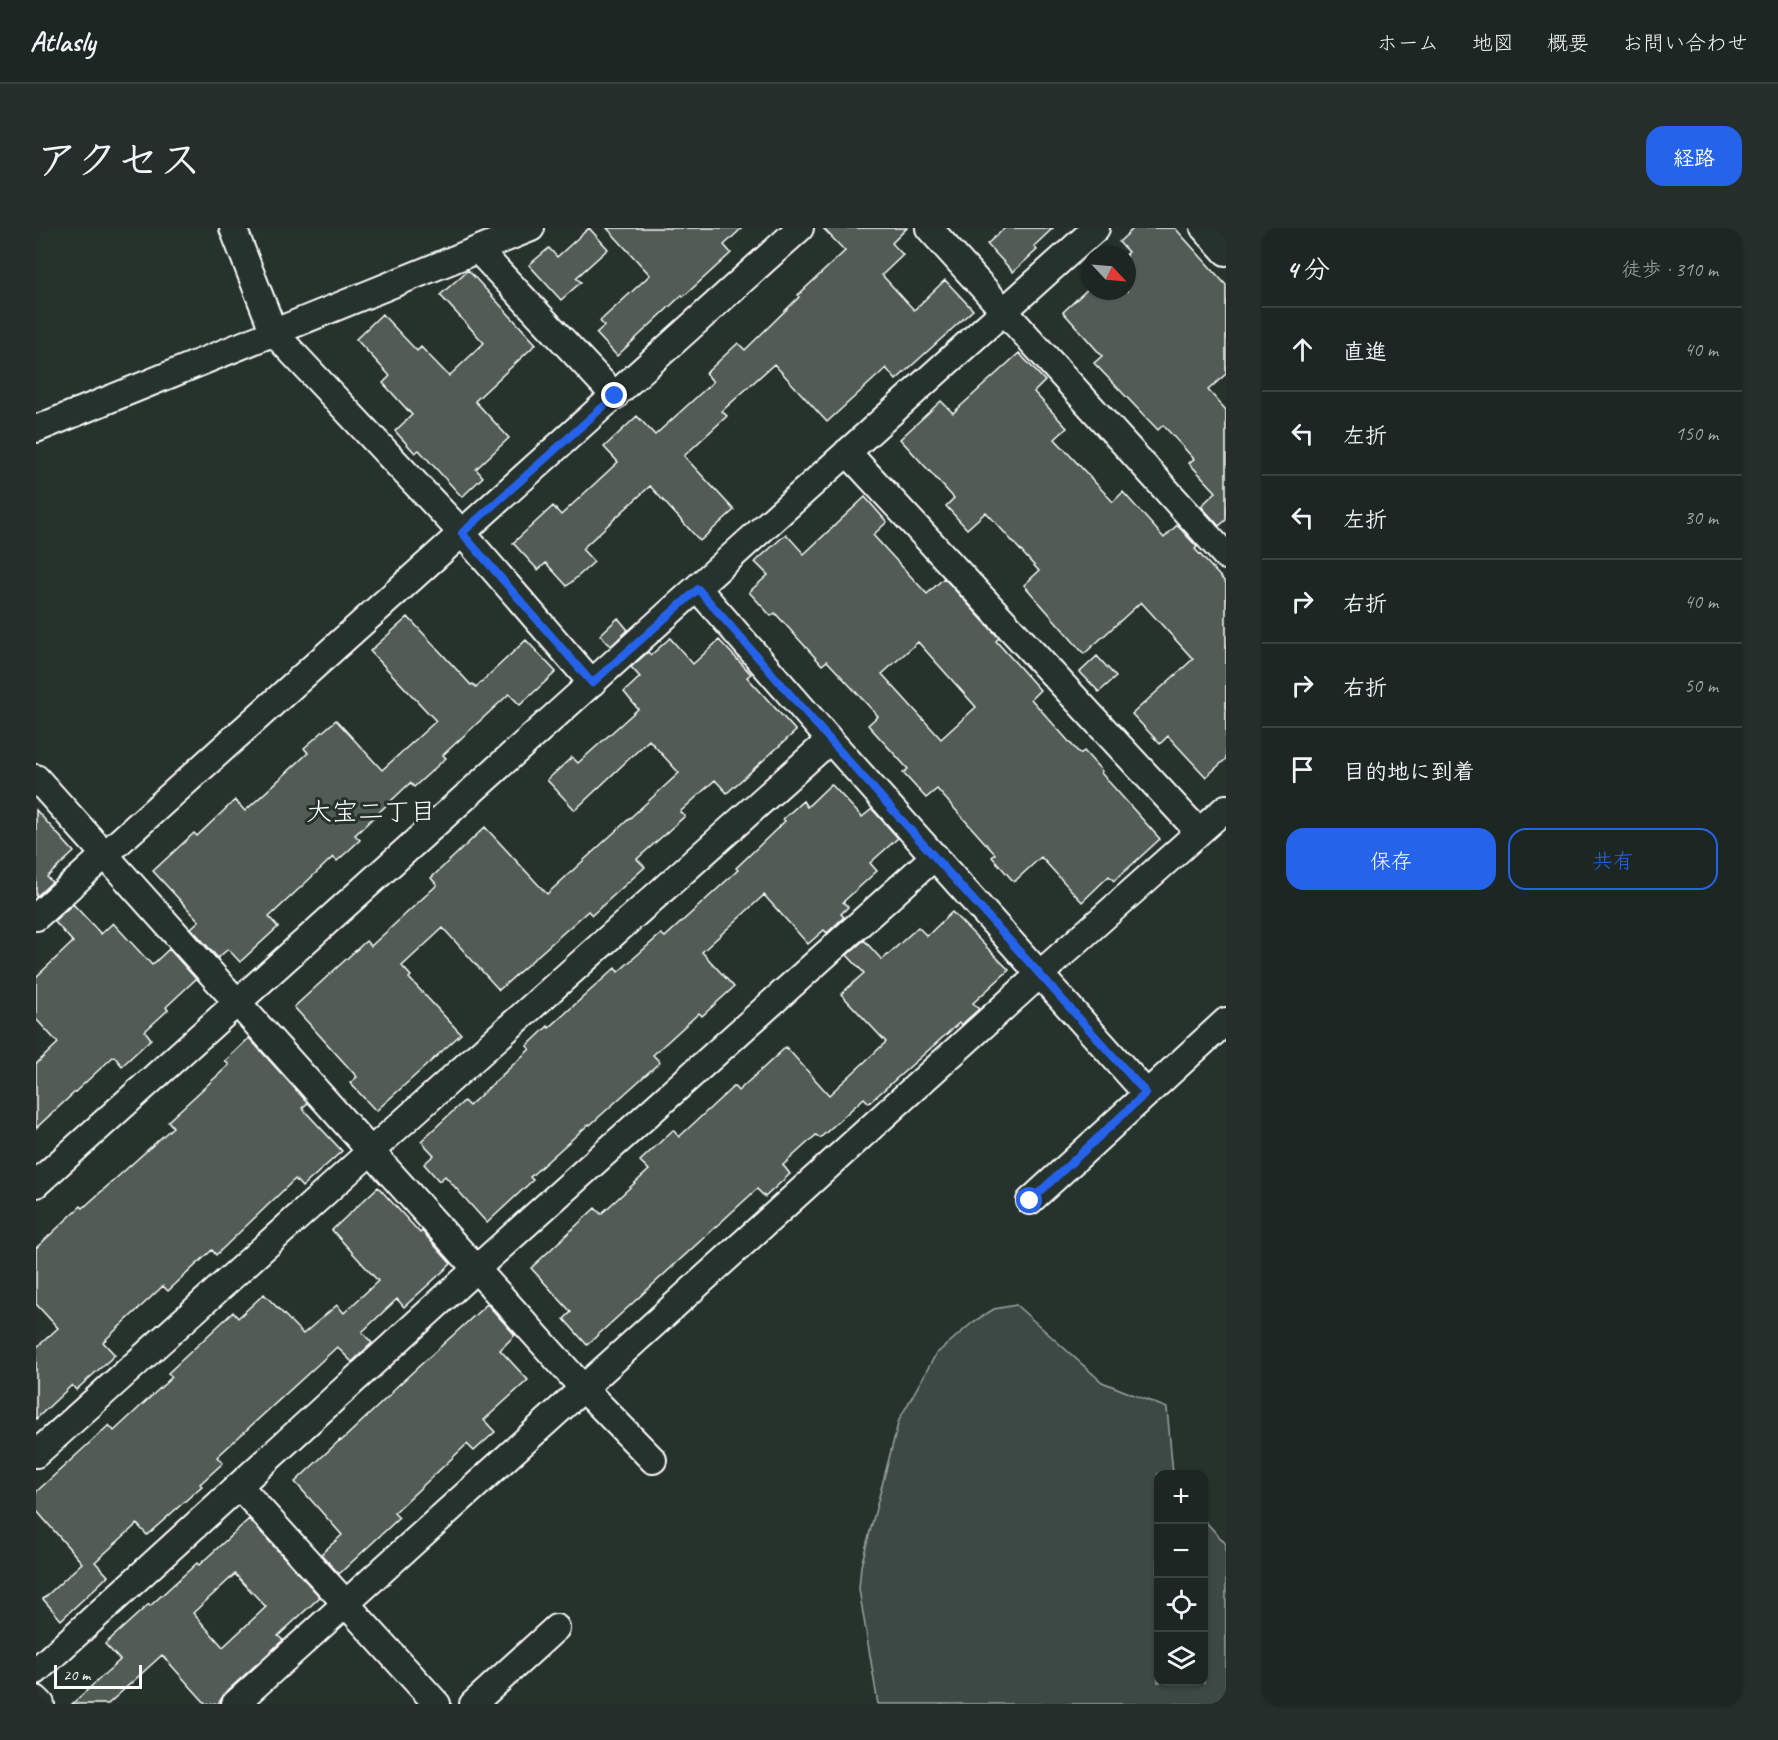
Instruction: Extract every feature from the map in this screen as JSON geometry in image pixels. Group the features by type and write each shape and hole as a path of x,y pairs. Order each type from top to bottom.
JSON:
{"street":[{"path":"233,228 274,333 462,533 592,683"},
{"path":"36,429 531,228"},
{"path":"36,917 800,228"},
{"path":"929,228 1226,556"},
{"path":"36,1184 1096,228"},
{"path":"1204,228 1226,252"},
{"path":"478,250 615,396"},
{"path":"847,452 1199,832"},
{"path":"698,589 1146,1093"},
{"path":"36,1454 830,740"},
{"path":"36,778 372,1150 583,1388 653,1460"},
{"path":"235,1704 1226,808"},
{"path":"36,1671 476,1269 935,856"},
{"path":"1030,1201 1226,1021"},
{"path":"239,1486 437,1704"},
{"path":"473,1704 556,1628"},
{"path":"36,1699 41,1704"}],"shaded area":[{"path":"1016,1305 1102,1382 1167,1408 1173,1470 1154,1470 1154,1686 1208,1686 1208,1524 1226,1544 1226,1704 878,1704 859,1589 861,1566 899,1420 936,1354 973,1322 994,1309"}],"building":[{"path":"589,228 608,249 576,278 581,282 561,300 529,265 549,248 557,257"},
{"path":"607,228 742,228 724,245 731,253 617,356 596,333 604,326 600,321 650,275"},
{"path":"823,228 907,228 892,243 903,255 882,275 914,310 945,280 973,310 896,380 886,368 827,422 774,364 722,411 727,416 684,456 734,510 700,541 650,486 582,549 594,562 567,586 546,563 538,570 513,543 553,506 561,515 618,462 604,447 637,416 655,435 713,382 706,373 738,343 745,350 845,251"},
{"path":"1005,228 1053,228 1034,246 1037,250 1013,272 987,244"},
{"path":"1134,228 1175,228 1226,285 1226,374 1208,390 1226,410 1226,520 1219,526 1201,506 1216,492 1189,463 1194,459 1163,425 1158,430 1094,363 1102,356 1063,312 1082,294 1082,300 1136,300 1136,246 1123,246 1119,242"},
{"path":"468,270 536,344 475,401 509,438 476,469 483,477 462,497 419,450 415,453 395,431 412,415 383,383 390,376 356,339 382,314 417,351 421,347 449,376 484,343 440,295"},
{"path":"1019,353 1045,381 1034,392 1067,428 1055,439 1113,502 1123,492 1164,538 1177,525 1226,583 1226,759 1206,777 1168,736 1160,744 1132,714 1193,659 1141,602 1084,654 1024,585 1039,571 986,512 967,529 946,506 954,498 900,439 941,401 953,413"},
{"path":"865,497 887,522 873,535 927,594 944,578 999,638 996,641 1040,690 1031,699 1080,754 1084,751 1160,839 1114,881 1109,876 1082,902 1041,857 1014,882 992,857 995,854 937,789 926,798 903,773 908,769 868,725 878,716 827,661 822,665 775,613 771,616 749,592 768,575 755,562 786,534 804,554","holes":["918,642 976,707 941,739 882,674"]},
{"path":"408,617 471,685 476,687 526,640 556,672 520,705 509,694 443,755 446,758 414,787 410,783 355,835 360,840 337,861 333,857 269,917 278,927 240,962 228,949 218,958 191,928 199,921 153,871 194,833 197,836 235,800 245,811 308,753 304,748 336,720 382,770 436,721 370,651"},
{"path":"618,618 628,630 611,646 600,635"},
{"path":"670,638 693,664 719,640 751,674 747,677 796,731 727,793 715,780 680,812 685,816 637,859 645,867 592,915 588,911 499,990 443,928 402,966 411,976 409,978 461,1034 376,1111 350,1083 357,1077 294,1007 366,941 371,946 437,885 431,878 485,827 547,894 679,773 649,740 575,810 547,780 572,757 578,763 638,709 624,692 640,677 631,667 648,652 651,655"},
{"path":"1097,656 1116,677 1099,692 1080,672"},
{"path":"831,784 862,817 872,809 898,838 870,863 877,871 843,902 848,907 841,914 844,917 827,933 824,930 808,944 764,895 702,952 734,987 702,1016 699,1013 653,1055 660,1062 530,1177 533,1180 487,1223 445,1176 439,1181 424,1164 434,1155 421,1141 464,1101 469,1106 530,1049 527,1046 548,1026 549,1028 615,968 618,972 661,934 665,937 738,870 736,868 785,821 783,819 803,801 807,807"},
{"path":"36,810 74,852 47,877 52,882 36,897"},
{"path":"73,904 101,934 113,923 152,965 169,949 196,979 166,1007 168,1010 145,1031 151,1039 122,1066 114,1056 36,1128 36,1064 58,1043 36,1019 36,977 73,942 54,921"},
{"path":"952,912 1009,970 973,1003 979,1009 961,1025 959,1023 869,1103 864,1098 820,1138 816,1135 783,1165 790,1174 765,1197 757,1189 587,1345 564,1319 571,1312 531,1268 595,1208 601,1214 649,1170 640,1161 673,1130 679,1137 734,1086 738,1091 786,1047 829,1095 886,1042 841,994 864,973 847,955 864,940 882,960 918,927 927,936"},
{"path":"249,1038 308,1103 302,1108 342,1151 302,1187 295,1179 216,1255 212,1250 168,1291 163,1286 103,1342 115,1355 76,1390 72,1385 36,1419 36,1348 58,1328 36,1304 36,1248 173,1127 168,1121 229,1065 225,1061"},
{"path":"378,1187 451,1264 404,1307 397,1299 362,1332 372,1343 352,1362 337,1347 217,1457 223,1463 200,1484 202,1486 147,1535 137,1524 95,1562 108,1576 61,1620 43,1599 82,1563 36,1510 36,1492 109,1425 114,1431 172,1377 168,1373 233,1312 238,1318 264,1294 303,1334 337,1305 344,1313 378,1281 332,1230"},
{"path":"487,1304 515,1335 500,1350 528,1380 484,1420 495,1432 474,1451 467,1444 394,1513 399,1518 339,1574 321,1554 342,1535 295,1482"},
{"path":"249,1519 320,1597 278,1636 283,1640 225,1693 218,1704 206,1704 162,1655 108,1704 72,1704 120,1660 105,1644 197,1563 199,1565","holes":["235,1574 266,1607 223,1647 193,1613"]}],"district":[{"name":"大宝二丁目","path":"371,811"}],"route":[{"path":"615,396 462,533 592,683 698,589 1146,1093 1030,1201"}]}
